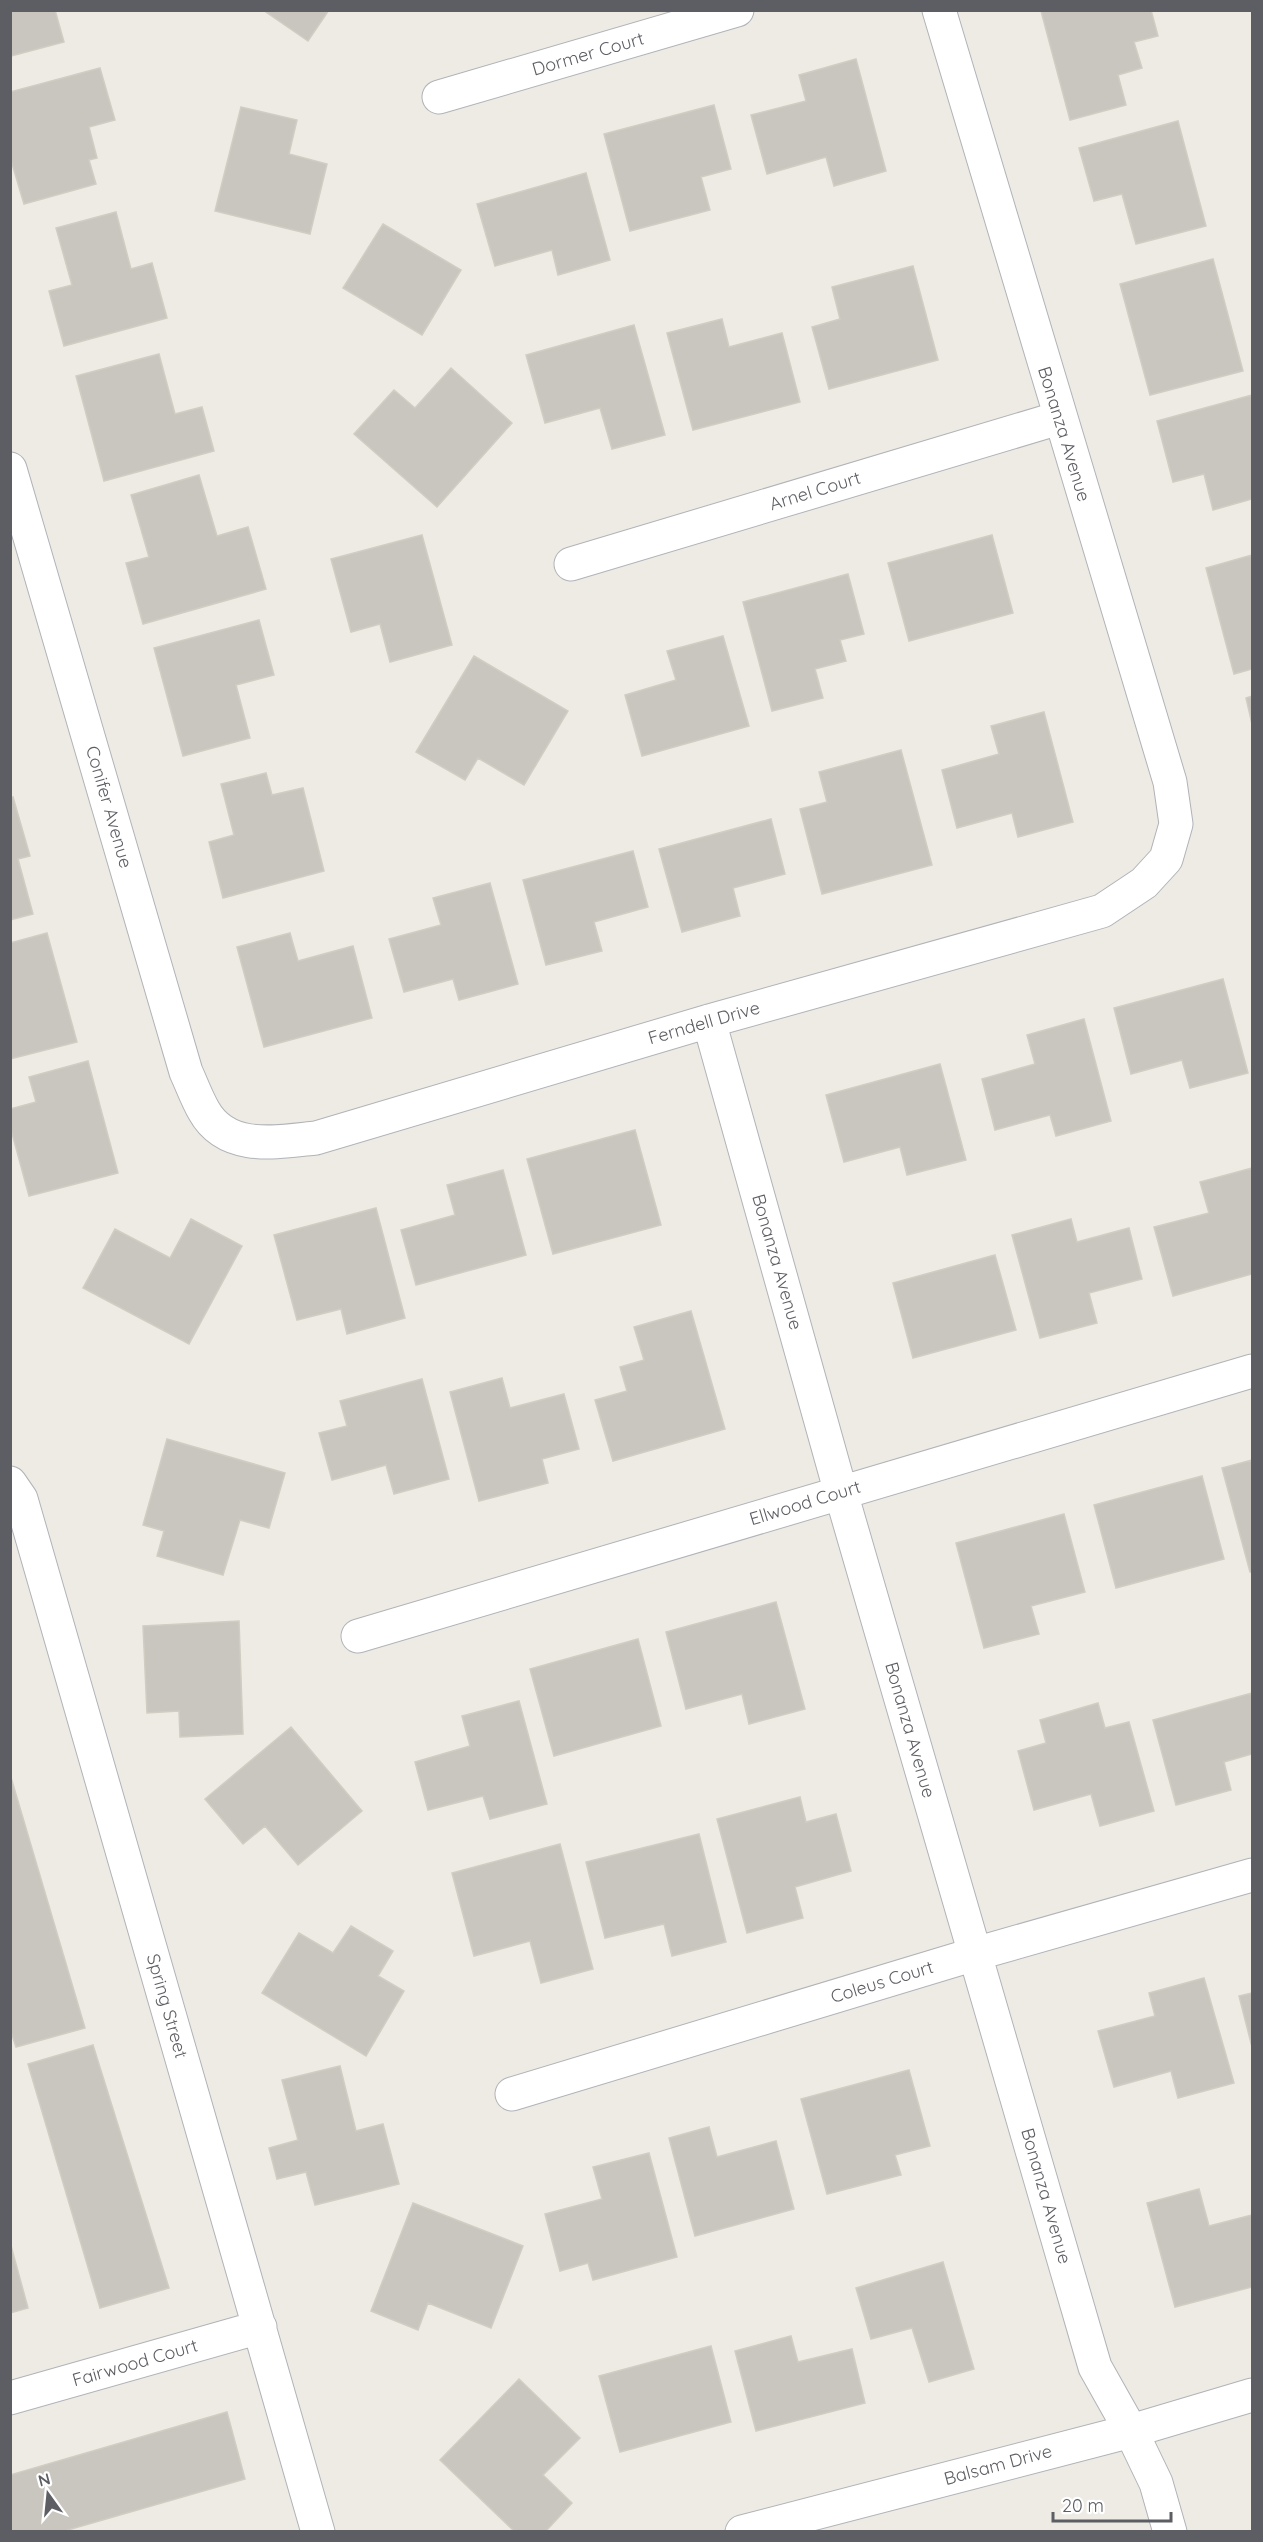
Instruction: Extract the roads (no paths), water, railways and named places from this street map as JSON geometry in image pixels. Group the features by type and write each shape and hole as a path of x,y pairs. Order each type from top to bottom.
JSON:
{"street":[{"name":"Dormer Court","path":"439,97 736,10"},
{"name":"Bonanza Avenue","path":"939,10 1059,418 1170,782 1176,824 1167,859"},
{"name":"Arnel Court","path":"571,564 1059,418"},
{"name":"Conifer Avenue","path":"10,469 186,1072 205,1113 226,1135"},
{"name":"Ferndell Drive","path":"226,1135 265,1144 316,1138 709,1021 1102,911 1144,883 1167,859"},
{"name":"Bonanza Avenue","path":"709,1021 841,1492 1095,2367 1131,2431 1156,2483 1170,2532"},
{"name":"Ellwood Court","path":"358,1636 1252,1371"},
{"name":"Spring Street","path":"10,1483 21,1499 318,2532"},
{"name":"Coleus Court","path":"513,2094 975,1954 1252,1875"},
{"name":"Fairwood Court","path":"10,2398 260,2327"},
{"name":"Balsam Drive","path":"742,2532 1131,2431 1252,2395"}]}
